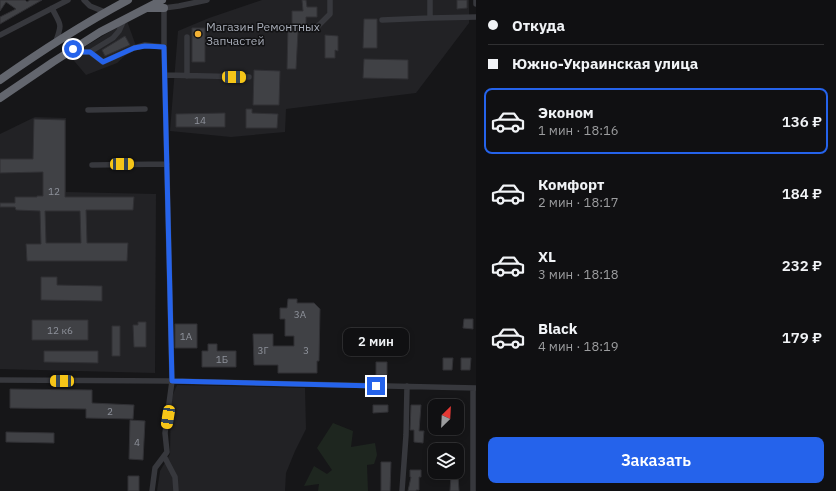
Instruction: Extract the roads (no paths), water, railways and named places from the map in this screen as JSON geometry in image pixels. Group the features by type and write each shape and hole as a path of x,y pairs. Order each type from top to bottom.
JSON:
{"highway":[{"path":"0,80 56,41 128,0"},
{"path":"0,98 73,49 124,18 144,9 163,4"}],"street":[{"path":"0,35 68,0"},
{"path":"84,0 90,6 105,12"},
{"path":"152,491 155,468 167,452 165,433 172,381 163,4 179,6 207,0"},
{"path":"316,28 330,14 330,0"},
{"path":"430,0 430,18"},
{"path":"52,8 61,23 56,41"},
{"path":"382,20 476,17"},
{"path":"73,49 90,52 113,38 119,31 124,18"},
{"path":"187,37 188,76"},
{"path":"90,52 103,62 134,48 145,46 164,47"},
{"path":"165,76 249,77"},
{"path":"88,110 145,109"},
{"path":"92,165 167,164"},
{"path":"0,380 172,381 407,386 475,389 473,491"},
{"path":"402,491 406,435 407,386"},
{"path":"164,456 175,477 176,491"}],"place":[{"name":"Магазин Ремонтных Запчастей","path":"198,34"}]}
